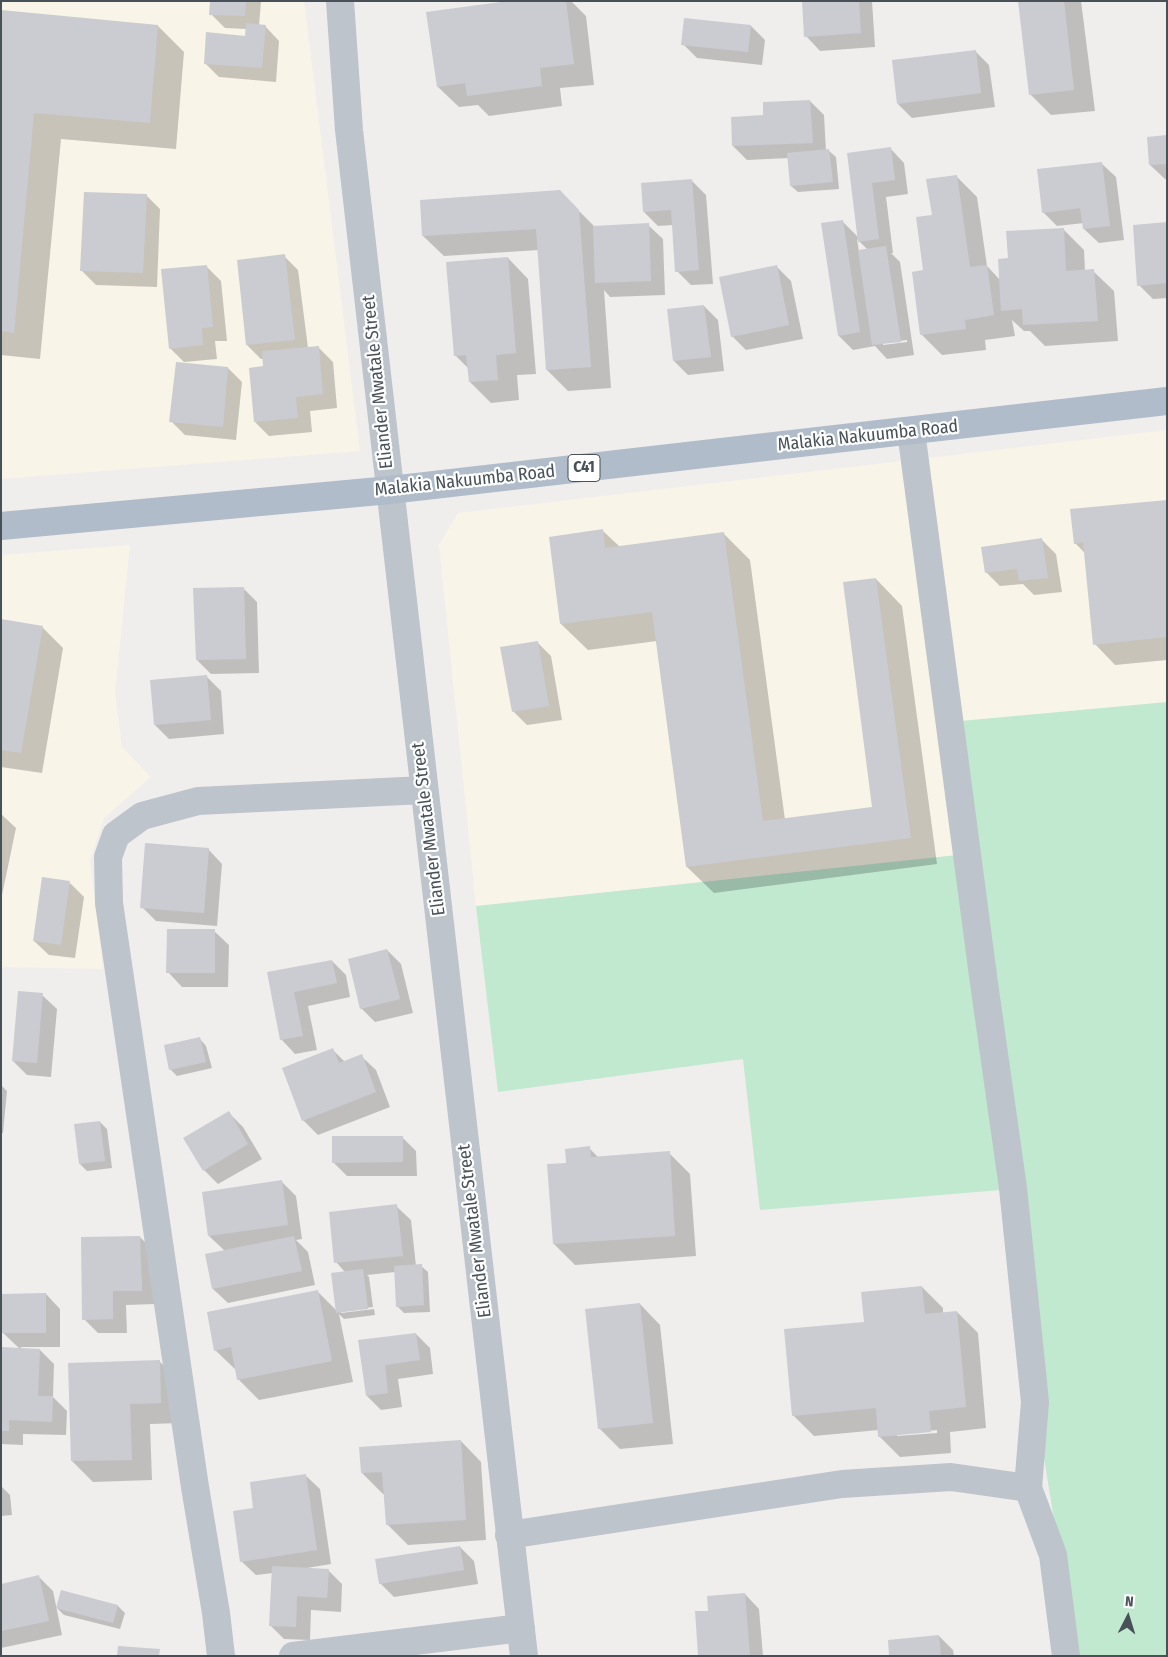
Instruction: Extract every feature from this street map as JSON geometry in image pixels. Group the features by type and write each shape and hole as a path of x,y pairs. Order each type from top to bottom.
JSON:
{"main road":[{"name":"Malakia Nakuumba Road","path":"1,526 390,490 1167,402"}],"street":[{"name":"Eliander Mwatale Street","path":"340,1 349,130 524,1656"},
{"path":"911,431 1013,1188 1035,1402 1028,1488 1053,1555 1066,1656"},
{"path":"221,1656 109,903 108,857 116,834 142,816 198,802 424,790"},
{"path":"509,1535 842,1484 951,1477 1028,1488"},
{"path":"292,1656 520,1628"}],"shaded area":[{"path":"1,1 304,1 360,451 1,479"},
{"path":"1167,430 1167,702 967,854 476,906 439,545 458,513"},
{"path":"130,545 115,692 122,747 151,777 104,818 90,860 103,969 1,967 1,555"}],"green space":[{"path":"1167,702 1167,1656 1076,1656 1035,1402 1013,1189 760,1210 743,1059 498,1092 476,906 967,854 950,722"}],"building":[{"path":"210,1 246,1 245,16 209,15"},
{"path":"508,1 566,1 574,64 540,68 542,86 467,96 465,83 437,87 426,12"},
{"path":"802,1 859,1 861,33 804,37"},
{"path":"1018,1 1064,1 1074,90 1029,95"},
{"path":"1,10 158,25 150,123 34,113 14,333 1,331"},
{"path":"684,18 751,25 748,52 681,45"},
{"path":"246,23 266,25 262,68 204,64 206,32 245,36"},
{"path":"976,50 981,93 897,104 892,60"},
{"path":"810,100 813,143 732,146 731,117 763,115 763,102"},
{"path":"1167,135 1167,164 1149,165 1147,137"},
{"path":"891,147 895,180 872,183 879,239 858,242 847,153"},
{"path":"829,149 833,182 790,186 787,153"},
{"path":"1102,162 1110,226 1083,229 1080,208 1042,213 1037,169"},
{"path":"957,175 970,267 987,265 994,315 965,320 966,329 920,335 912,272 923,270 916,217 932,215 926,179"},
{"path":"692,179 699,270 675,272 671,210 643,212 641,183"},
{"path":"560,190 579,210 591,367 546,370 536,229 422,236 420,200"},
{"path":"84,192 147,194 143,273 80,271"},
{"path":"843,220 860,332 838,336 821,223"},
{"path":"1167,222 1167,283 1137,286 1133,225"},
{"path":"649,223 651,281 595,283 593,226"},
{"path":"1064,228 1066,271 1094,269 1098,321 1023,325 1022,309 1001,311 998,259 1008,258 1006,231"},
{"path":"886,246 901,342 872,345 858,250"},
{"path":"285,254 295,340 246,345 237,260"},
{"path":"508,257 516,353 496,355 498,380 469,382 466,355 454,356 446,262"},
{"path":"207,265 213,327 202,328 203,345 169,349 161,269"},
{"path":"777,265 789,325 731,337 719,277"},
{"path":"704,305 711,357 673,361 667,309"},
{"path":"319,346 323,394 296,397 298,418 254,422 249,368 263,366 262,351"},
{"path":"176,362 228,367 223,427 169,422"},
{"path":"1167,500 1167,637 1093,645 1083,542 1074,544 1070,509"},
{"path":"603,529 605,548 724,532 763,821 872,807 843,582 876,578 911,838 686,867 652,612 560,624 549,537"},
{"path":"1042,538 1048,578 1019,581 1017,569 985,573 981,547"},
{"path":"244,587 246,659 196,660 193,588"},
{"path":"1,619 43,626 21,753 1,750"},
{"path":"538,641 549,706 512,712 500,647"},
{"path":"207,675 211,720 154,725 150,680"},
{"path":"145,843 209,848 204,913 140,908"},
{"path":"42,877 70,881 61,945 33,941"},
{"path":"167,929 215,929 215,973 166,973"},
{"path":"387,949 400,999 360,1009 348,959"},
{"path":"332,960 337,983 294,992 303,1036 280,1040 267,972"},
{"path":"18,991 43,993 37,1063 12,1061"},
{"path":"200,1037 206,1062 169,1070 164,1045"},
{"path":"333,1048 339,1063 362,1054 376,1092 302,1121 282,1068"},
{"path":"229,1111 248,1144 203,1171 183,1138"},
{"path":"100,1121 105,1161 79,1164 74,1124"},
{"path":"332,1136 403,1136 403,1162 332,1163"},
{"path":"590,1146 591,1157 670,1151 675,1236 553,1244 547,1164 566,1163 565,1149"},
{"path":"282,1180 288,1225 208,1236 202,1192"},
{"path":"397,1204 403,1256 334,1263 329,1212"},
{"path":"140,1236 142,1291 113,1291 113,1319 82,1320 81,1237"},
{"path":"294,1236 302,1271 212,1289 205,1254"},
{"path":"422,1264 424,1305 396,1307 394,1266"},
{"path":"363,1269 368,1309 336,1313 331,1273"},
{"path":"922,1286 925,1314 957,1311 966,1407 929,1411 931,1432 878,1437 876,1408 792,1416 784,1329 864,1322 861,1292"},
{"path":"318,1290 332,1361 237,1380 231,1347 214,1351 207,1312"},
{"path":"46,1293 46,1333 2,1333 2,1294"},
{"path":"640,1303 653,1423 598,1429 585,1309"},
{"path":"416,1333 420,1360 385,1365 388,1393 366,1396 358,1340"},
{"path":"1,1347 40,1349 38,1396 53,1396 52,1422 9,1420 9,1431 1,1431"},
{"path":"160,1360 161,1403 130,1404 132,1460 71,1461 68,1363"},
{"path":"461,1440 466,1520 386,1525 382,1472 361,1473 359,1447"},
{"path":"306,1474 317,1550 240,1562 233,1511 253,1508 250,1482"},
{"path":"460,1546 464,1570 379,1584 375,1559"},
{"path":"272,1566 329,1569 327,1598 297,1596 296,1627 269,1626"},
{"path":"39,1575 49,1621 1,1631 1,1584"},
{"path":"61,1590 118,1605 113,1623 56,1608"},
{"path":"745,1593 750,1656 698,1656 695,1611 708,1611 707,1596"},
{"path":"939,1635 941,1656 889,1656 888,1640"},
{"path":"118,1646 160,1649 159,1656 117,1656"}]}
